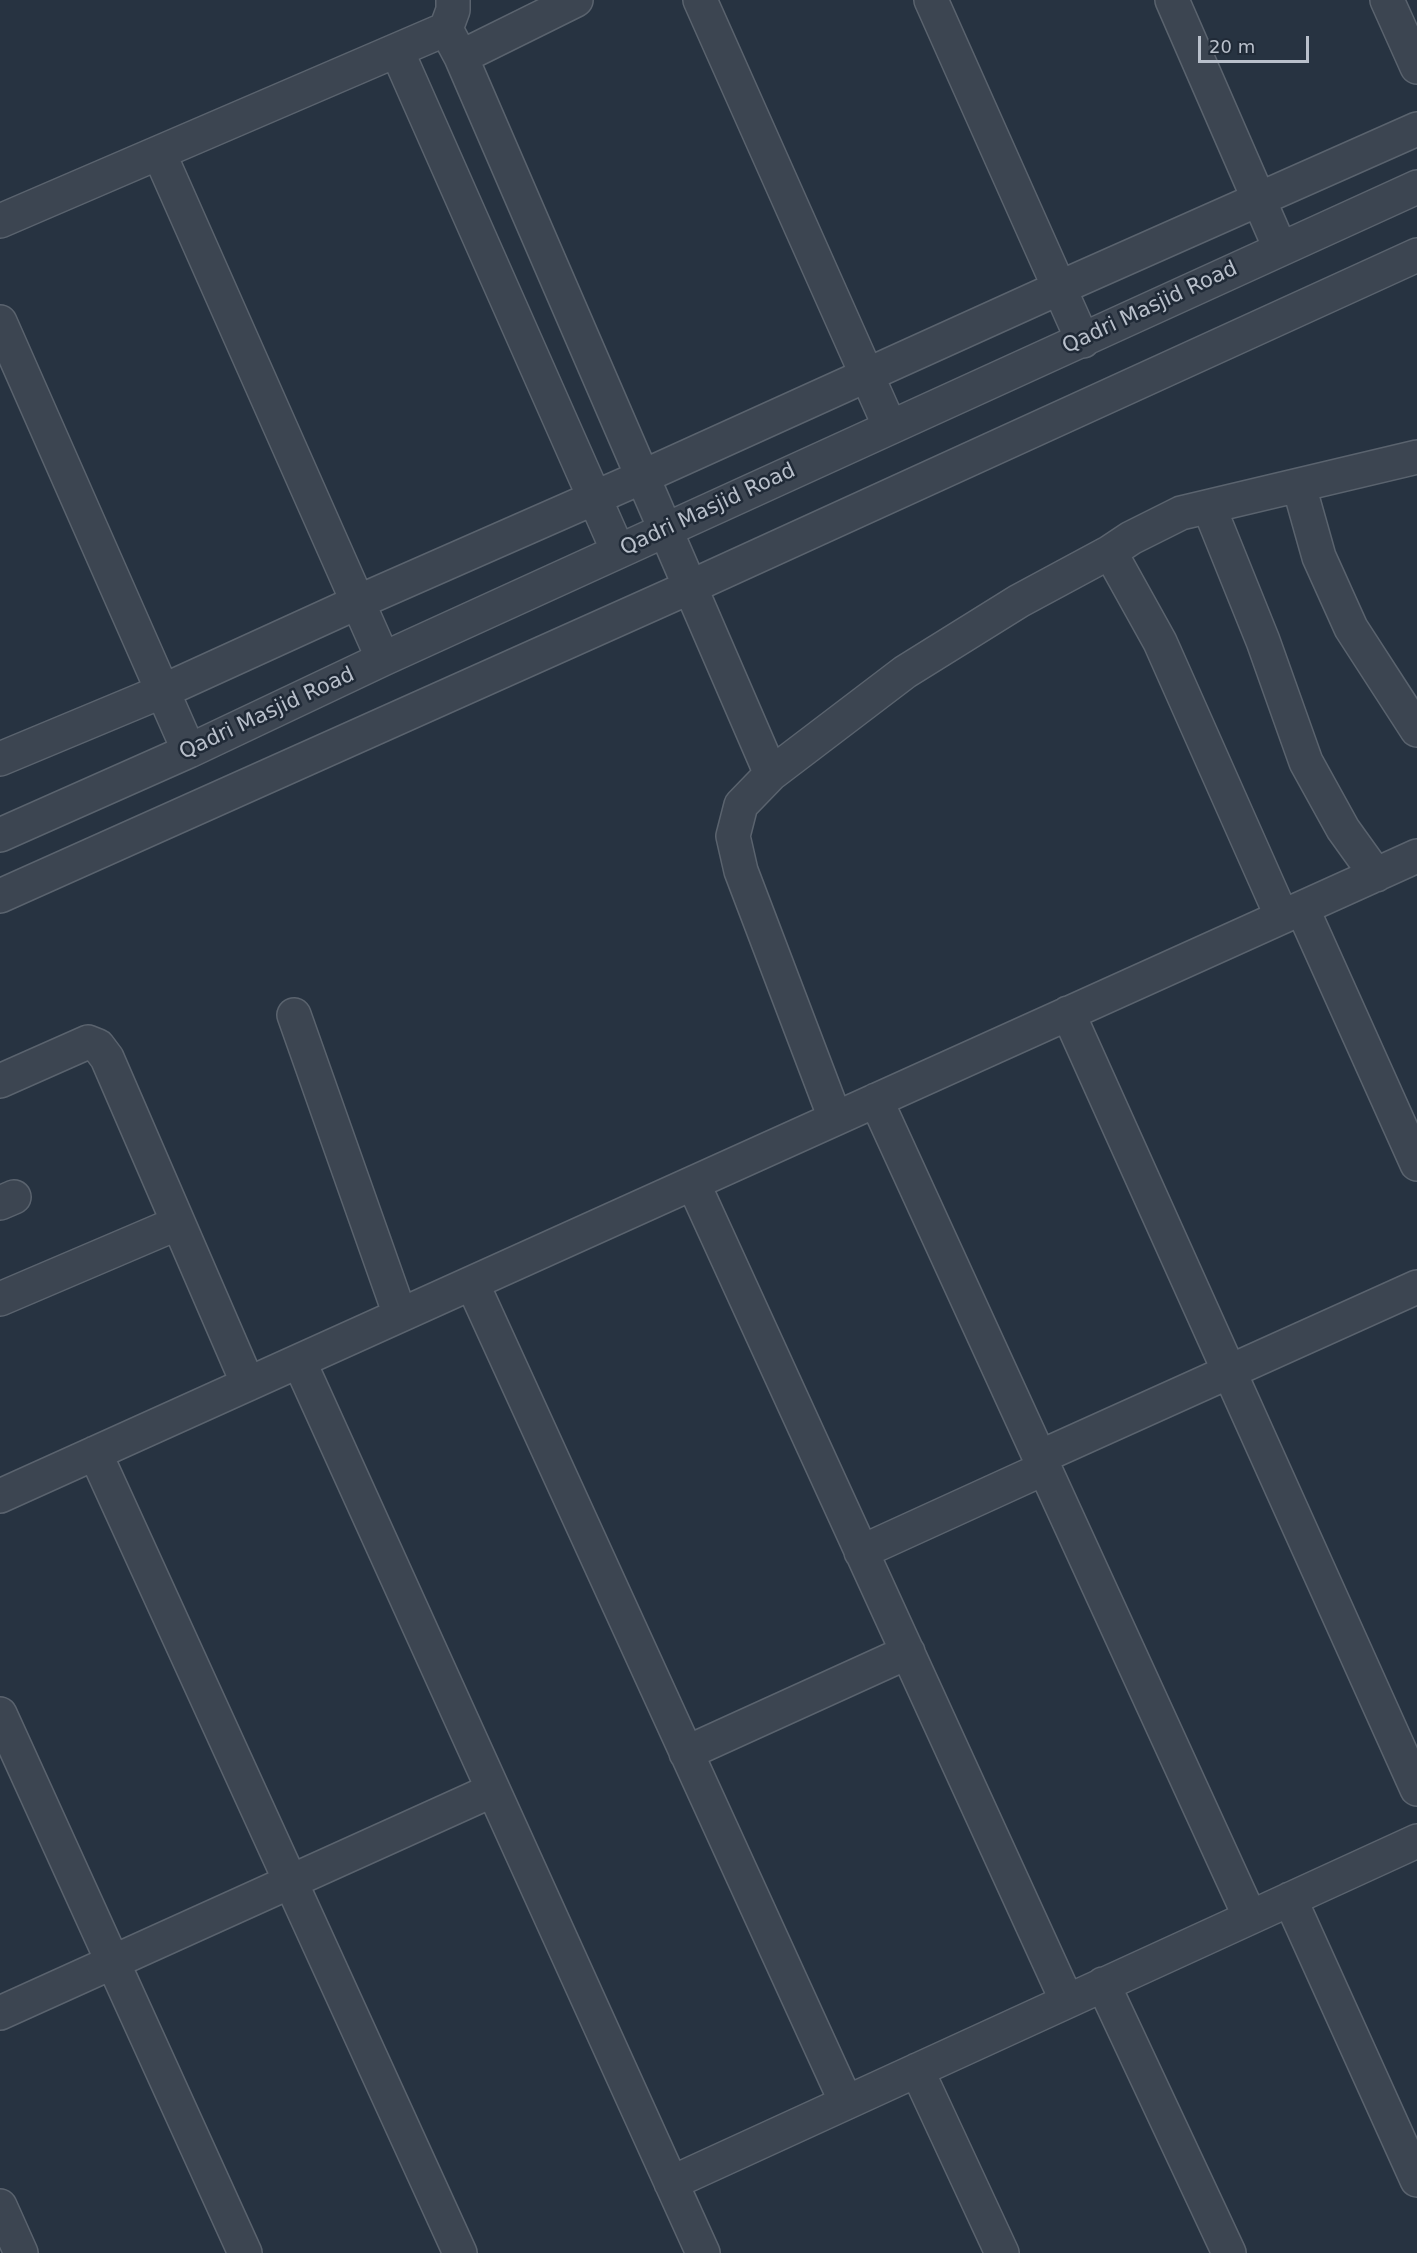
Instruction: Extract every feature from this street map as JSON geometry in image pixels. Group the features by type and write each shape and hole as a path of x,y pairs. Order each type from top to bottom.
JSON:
{"street":[{"path":"0,221 453,28 576,0"},
{"path":"700,0 890,427"},
{"path":"931,0 1083,341"},
{"path":"1172,0 1280,248"},
{"path":"1387,0 1417,67"},
{"path":"453,28 642,477 771,774"},
{"path":"397,51 618,551"},
{"path":"0,759 163,691 1417,129"},
{"path":"159,153 383,658"},
{"name":"Qadri Masjid Road","path":"0,835 189,751 383,658 1417,187"},
{"path":"0,896 690,587 1417,255"},
{"path":"0,322 189,751"},
{"path":"836,1118 741,871 733,836 741,805 771,774 905,672 1019,601 1110,552 1131,538 1181,513 1417,457"},
{"path":"1299,486 1319,557 1351,628 1417,730"},
{"path":"1209,507 1263,641 1306,762 1343,830 1377,875"},
{"path":"1110,552 1160,642 1417,1164"},
{"path":"0,1496 1417,856"},
{"path":"1068,1013 1417,1789"},
{"path":"294,1015 400,1315"},
{"path":"0,1081 88,1042 98,1046 107,1058 248,1384"},
{"path":"876,1100 1250,1917"},
{"path":"693,1183 1067,2001"},
{"path":"0,1299 178,1223"},
{"path":"472,1283 846,2102"},
{"path":"861,1552 1229,1372 1417,1287"},
{"path":"299,1361 703,2253"},
{"path":"95,1453 460,2253"},
{"path":"686,1753 908,1652"},
{"path":"0,1714 245,2253"},
{"path":"0,2013 493,1790"},
{"path":"671,2183 1417,1841"},
{"path":"1290,1899 1417,2181"},
{"path":"1103,1984 1229,2253"},
{"path":"917,2070 1002,2253"},
{"path":"0,2206 21,2253"}]}
